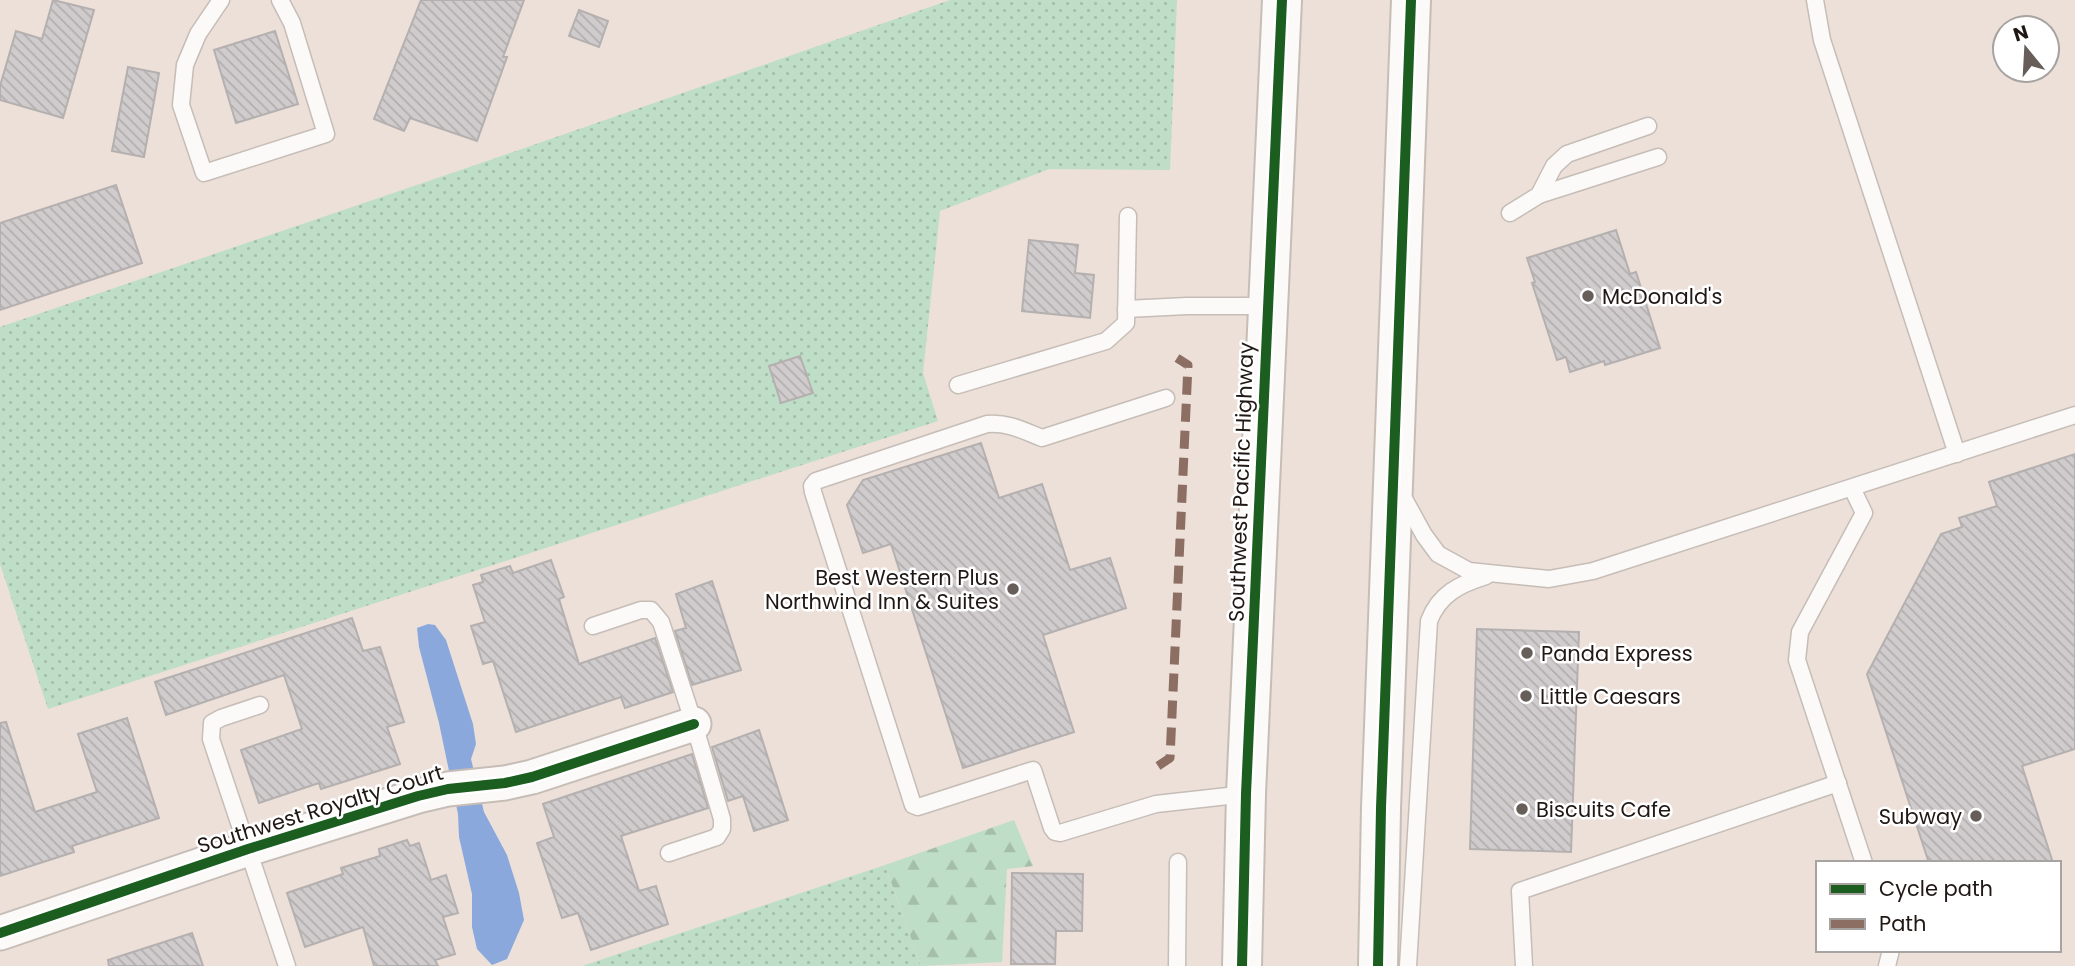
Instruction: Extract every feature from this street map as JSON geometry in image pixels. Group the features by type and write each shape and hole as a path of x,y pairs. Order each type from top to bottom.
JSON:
{"highway":[{"name":"Southwest Pacific Highway","path":"1242,966 1246,794 1260,526 1266,306 1282,0"},
{"path":"1378,966 1411,0"}],"street":[{"name":"Southwest Royalty Court","path":"0,933 248,849 448,789 505,783 532,777 694,724"}],"lane":[{"path":"221,0 198,34 185,65 181,105 204,173 326,134 292,23 280,0"},
{"path":"1815,0 1826,50 1957,454"},
{"path":"1539,195 1554,166 1567,154 1648,125"},
{"path":"1510,213 1539,195 1658,157"},
{"path":"957,385 1106,341 1126,323 1128,216"},
{"path":"1126,309 1266,306"},
{"path":"1166,398 1042,438 1023,429 987,424 816,481 812,486 813,492 913,806 918,807 1033,770 1052,828 1060,833 1156,804 1246,794"},
{"path":"1394,479 1424,535 1438,554 1469,571 1549,579 1593,571 2075,415"},
{"path":"1852,488 1864,513 1800,632 1797,660 1863,861"},
{"path":"1408,966 1429,621 1434,607 1443,597 1473,580 1492,574"},
{"path":"593,626 641,610 651,610 661,622 722,819 722,830 717,837 669,853"},
{"path":"260,705 212,723 211,739 287,966"},
{"path":"1524,966 1520,891 1838,783"},
{"path":"1177,966 1178,862"}],"green space":[{"path":"950,0 1177,0 1170,170 1049,169 940,211 923,373 938,421 48,709 0,564 0,327"},
{"path":"1014,820 1033,866 1007,869 1002,962 921,966 885,865"},
{"path":"885,865 921,966 582,966"}],"water":[{"path":"428,624 435,625 446,640 473,724 476,744 471,759 484,812 507,855 519,893 524,920 507,959 492,965 477,949 472,927 472,894 459,837 458,814 439,723 419,647 417,628"}],"building":[{"path":"53,0 94,10 63,118 0,100 0,86 16,31 42,39"},
{"path":"421,0 524,0 477,141 410,118 404,131 374,119"},
{"path":"579,10 608,21 599,47 569,36"},
{"path":"275,31 298,104 236,123 214,50"},
{"path":"128,67 159,73 144,157 112,151"},
{"path":"116,185 142,263 0,310 0,223"},
{"name":"McDonald's","path":"1616,230 1630,274 1636,272 1660,348 1605,365 1604,361 1570,372 1566,357 1557,360 1532,283 1535,282 1527,258"},
{"path":"1029,240 1078,245 1075,273 1094,275 1090,318 1022,311"},
{"path":"800,356 813,393 781,403 769,366"},
{"name":"Best Western Plus Northwind Inn & Suites","path":"981,443 999,498 1042,484 1070,570 1110,558 1126,608 1043,635 1074,732 963,768 891,544 863,553 847,505 863,480"},
{"path":"2075,454 2075,749 2022,766 2052,861 1928,861 1867,674 1941,534 1962,527 1959,518 1997,506 1989,482"},
{"path":"551,560 564,597 559,599 579,664 655,638 673,692 625,708 621,697 516,732 493,661 483,664 471,626 485,622 473,585 483,582 481,575 510,566 513,573"},
{"path":"712,581 741,670 692,685 675,631 686,628 676,594"},
{"path":"352,618 363,651 380,647 404,722 387,727 400,764 321,789 319,783 259,803 241,750 302,729 284,675 166,715 155,682"},
{"path":"1477,629 1579,632 1571,852 1470,849"},
{"path":"127,718 159,818 72,846 74,852 0,876 0,723 6,722 35,812 97,792 78,734"},
{"path":"759,730 788,820 754,831 743,796 728,801 712,747"},
{"path":"692,754 708,808 621,836 639,891 656,886 668,924 591,950 578,913 562,918 537,843 554,837 543,804"},
{"path":"407,840 410,846 419,843 431,880 446,875 458,913 443,917 455,954 435,960 438,966 374,966 363,927 305,947 287,893 343,874 341,868 380,856 379,849"},
{"path":"1012,873 1083,874 1082,931 1056,931 1055,964 1011,964"},
{"path":"192,933 203,966 109,966 108,960"}],"marked path":[{"path":"1158,766 1170,758 1188,365 1177,358"}],"cycle path":[{"path":"1242,966 1246,794 1282,0"},
{"path":"1378,966 1381,808 1411,0"},
{"path":"0,933 248,849 418,796 532,777 694,724"}],"place":[{"name":"McDonald's","path":"1588,296"},
{"name":"Best Western Plus Northwind Inn & Suites","path":"1013,589"},
{"name":"Panda Express","path":"1527,653"},
{"name":"Little Caesars","path":"1526,696"},
{"name":"Biscuits Cafe","path":"1522,809"},
{"name":"Subway","path":"1976,816"}]}
